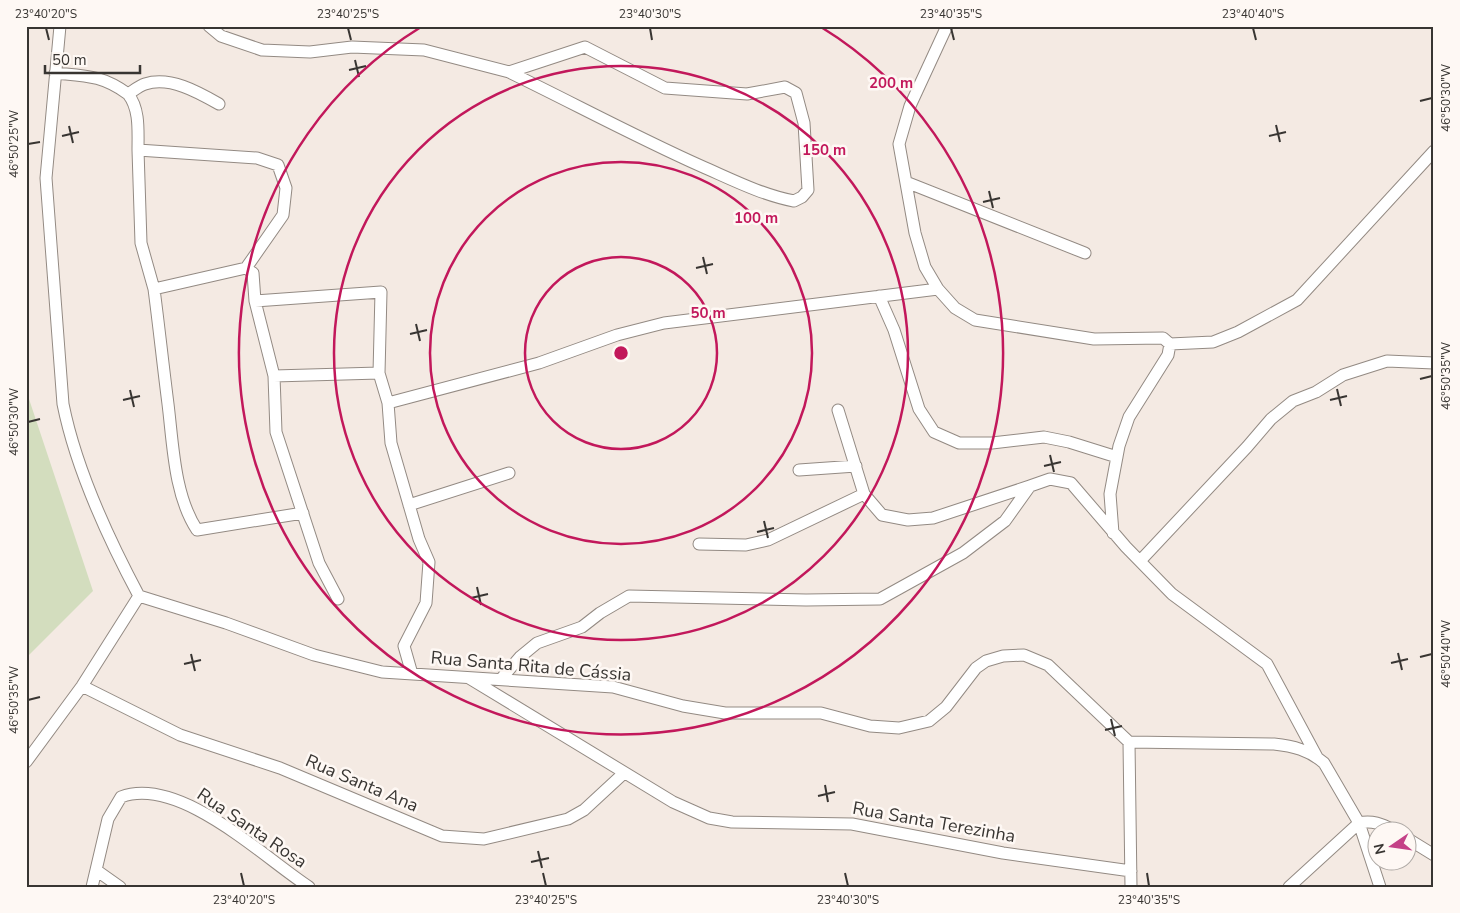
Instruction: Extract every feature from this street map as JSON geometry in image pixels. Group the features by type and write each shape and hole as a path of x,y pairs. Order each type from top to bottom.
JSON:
{"street":[{"path":"26,762 82,686 139,596 122,564 87,480 67,424 63,404 46,178 60,26"},
{"path":"209,26 221,36 262,50 310,52 352,47 424,50 509,72 604,118 640,138 745,186 794,201 802,197 808,190 804,123 796,93 785,87 747,94 665,88 585,47 509,72"},
{"path":"947,26 910,106 899,144 915,233 926,267 938,289 955,308 976,320 1094,339 1163,338 1170,344 1213,342 1238,332 1297,300 1434,151"},
{"path":"56,73 91,77 112,82 133,100 137,118 141,243 154,289 173,445 182,492 192,522 197,530 303,513"},
{"path":"128,94 145,84 164,82 197,91 219,104"},
{"path":"138,150 257,158 278,165 286,188 283,215 246,268 154,289"},
{"path":"906,182 1085,253"},
{"path":"246,268 253,273 254,301 274,376 276,432 319,563 338,599"},
{"path":"388,403 539,363 617,335 664,323 938,289"},
{"path":"254,301 381,292 379,373 388,403 391,443 409,505 429,562 426,603 404,646 412,674"},
{"path":"879,296 894,330 920,408 934,432 959,443 992,443 1044,437 1069,442 1116,457"},
{"path":"1113,533 1110,494 1116,457 1129,417 1168,355 1170,344"},
{"path":"1140,562 1247,447 1270,419 1293,401 1316,392 1343,375 1387,361 1434,363"},
{"path":"274,376 379,373"},
{"path":"838,410 864,494 882,515 908,520 933,518 1050,478 1071,483 1113,533 1172,594 1267,664 1317,757"},
{"path":"799,470 856,466"},
{"path":"409,505 509,473"},
{"path":"501,679 520,657 537,643 582,627 600,613 629,596 806,600 880,599 963,553 1005,521 1030,486"},
{"path":"700,544 746,545 768,540 864,494"},
{"name":"Rua Santa Rita de Cássia","path":"139,596 342,663 382,672 613,687 684,706 725,713 821,714 870,726 899,728 917,726 929,721 946,707 976,668 986,661 1002,656 1024,655 1048,665 1129,742"},
{"name":"Rua Santa Terezinha","path":"468,677 688,810 718,820 732,822 852,824 1003,853 1131,871"},
{"name":"Rua Santa Ana","path":"82,686 180,735 280,768 442,836 484,839 568,819 584,810 624,773"},
{"path":"1131,887 1129,742 1274,744 1292,746 1317,757 1324,762 1359,823 1380,887"},
{"name":"Rua Santa Rosa","path":"92,887 108,819 117,801 128,794 166,796 199,810 309,887"},
{"path":"1289,887 1359,823 1368,821"},
{"path":"1418,845 1434,855"},
{"path":"96,870 120,887"}],"green space":[{"path":"26,390 93,591 26,658"}]}
